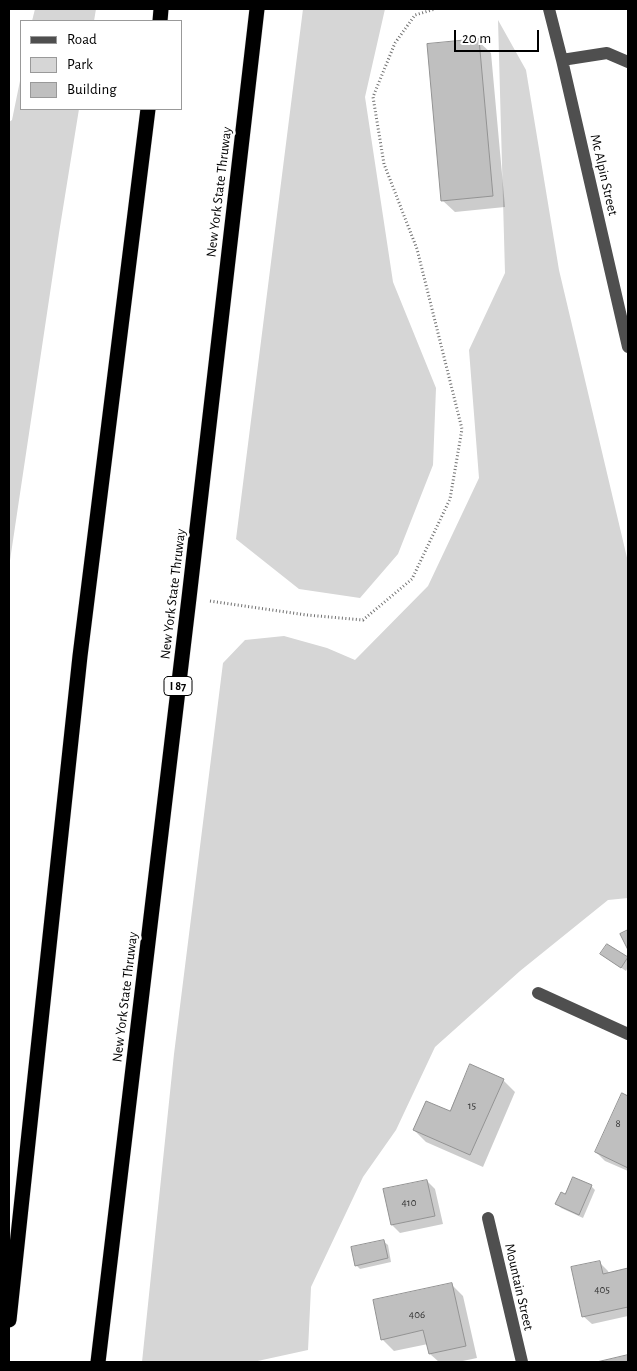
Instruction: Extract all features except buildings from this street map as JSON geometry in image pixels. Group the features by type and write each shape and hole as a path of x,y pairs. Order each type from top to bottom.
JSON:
{"highway":[{"name":"New York State Thruway","path":"98,1362 257,9"},
{"path":"9,1320 80,656 148,110"},
{"path":"9,1288 17,1250"}],"street":[{"name":"Mc Alpin Street","path":"549,9 623,306 628,347"},
{"path":"562,60 607,53 628,62"},
{"path":"538,993 628,1034"},
{"name":"Mountain Street","path":"488,1218 522,1362"}],"path":[{"path":"189,598 307,616 363,620 412,579 450,499 462,429 418,250 384,164 373,97 395,42 415,15 435,9"}],"green space":[{"path":"35,9 96,9 94,20 32,20"},
{"path":"303,9 385,9 365,97 393,282 436,388 433,465 398,554 360,598 299,589 236,539"},
{"path":"498,20 526,70 559,270 628,562 628,898 608,900 520,971 435,1047 396,1130 363,1177 311,1287 308,1350 253,1362 142,1362 174,1054 223,663 245,640 284,636 327,648 355,660 428,586 479,478 469,350 505,273"},
{"path":"20,81 20,110 79,110 9,567 9,122 12,120"}]}
